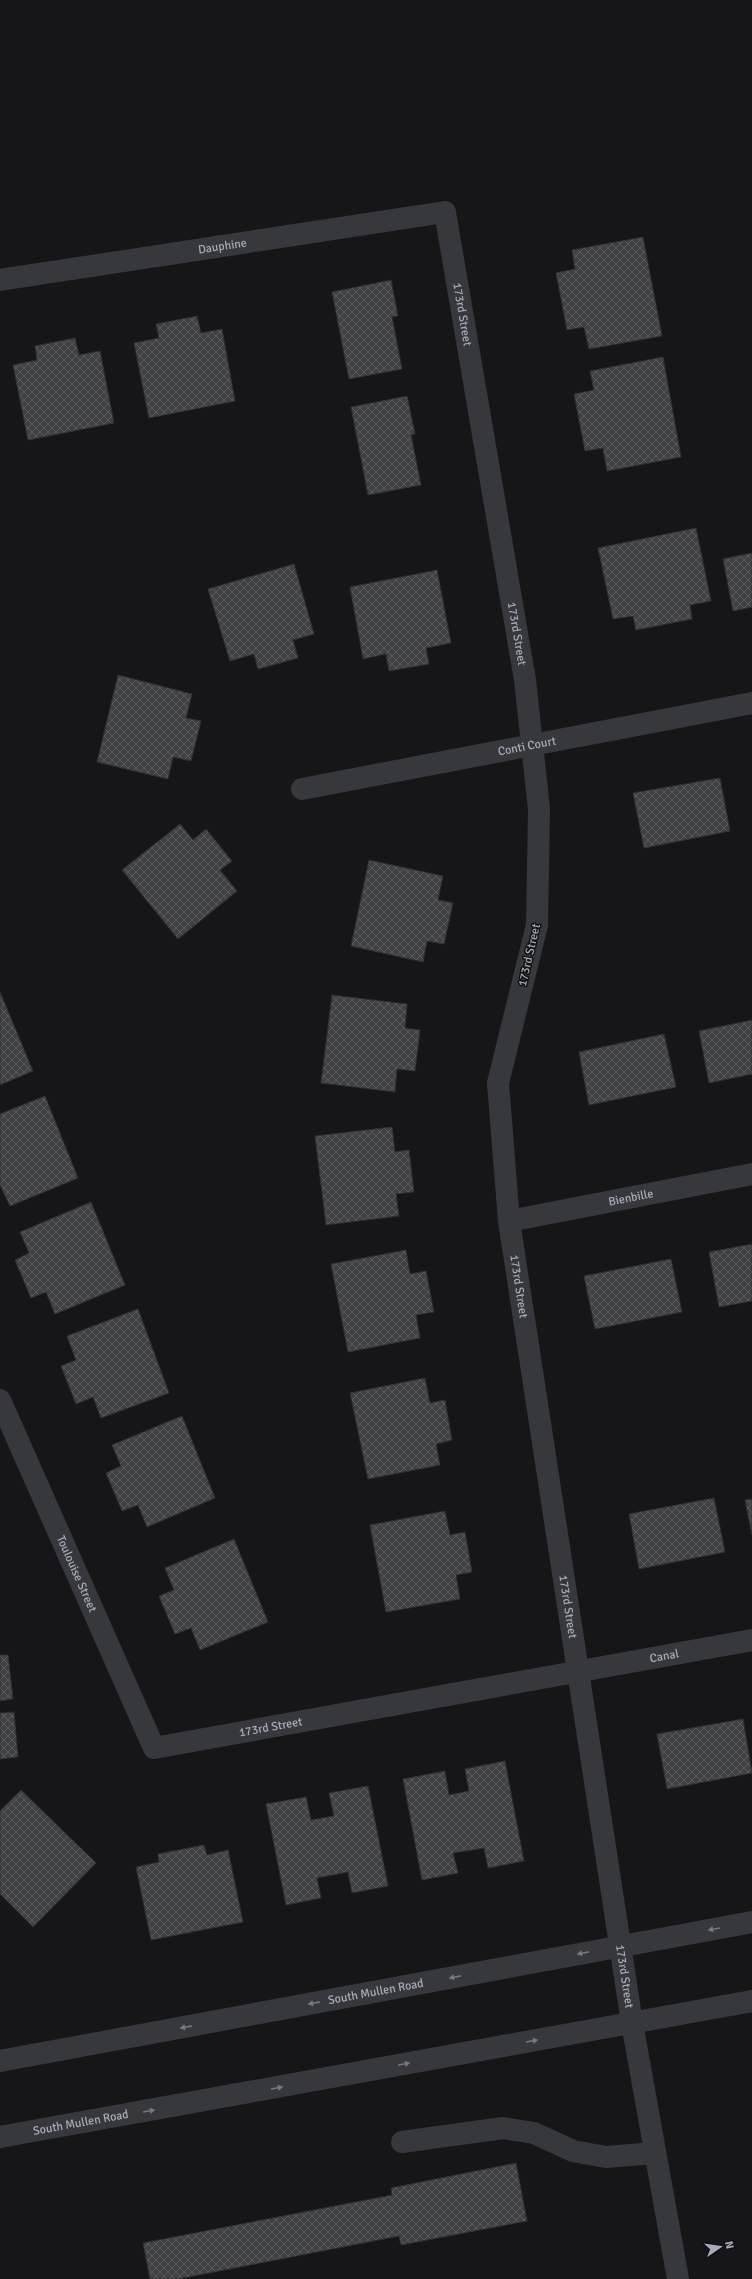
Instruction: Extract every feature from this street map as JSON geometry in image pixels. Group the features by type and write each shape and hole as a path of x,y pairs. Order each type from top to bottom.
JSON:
{"street":[{"name":"Dauphine","path":"0,280 445,212"},
{"name":"173rd Street","path":"445,212 524,680 539,809 537,926 498,1083 509,1221 578,1673 622,1946 632,2023 678,2279"},
{"name":"Conti Court","path":"302,789 752,703"},
{"name":"Bienbille","path":"509,1221 752,1174"},
{"name":"Toulouise Street","path":"0,1400 154,1748"},
{"name":"Canal","path":"578,1673 752,1640"},
{"name":"173rd Street","path":"154,1748 578,1673"},
{"name":"South Mullen Road","path":"0,2061 752,1922"},
{"name":"South Mullen Road","path":"0,2137 752,2001"},
{"path":"402,2142 503,2128 534,2132 573,2150 606,2156 655,2153"}],"building":[{"path":"643,237 662,336 589,349 584,327 567,330 556,273 575,269 572,250"},
{"path":"391,280 398,316 392,317 402,369 349,379 332,292"},
{"path":"197,316 201,333 222,329 235,401 149,418 134,343 159,338 156,324"},
{"path":"75,338 79,355 100,351 114,423 28,440 13,365 37,360 35,346"},
{"path":"663,357 681,457 607,471 603,448 585,451 574,394 594,390 590,371"},
{"path":"407,396 415,434 411,435 421,485 368,495 351,407"},
{"path":"696,528 711,601 690,605 692,619 636,630 633,616 613,619 598,548"},
{"path":"752,553 752,607 733,611 723,559"},
{"path":"294,564 314,634 293,640 298,658 258,669 254,654 230,661 208,589"},
{"path":"437,570 451,643 426,648 429,664 389,671 386,654 363,659 350,587"},
{"path":"118,675 192,694 186,718 201,721 191,761 173,757 168,779 97,762"},
{"path":"720,778 730,831 644,848 633,793"},
{"path":"180,824 193,840 206,829 232,861 220,870 237,891 178,939 122,870"},
{"path":"369,860 443,876 438,900 453,903 444,944 427,941 423,962 351,946"},
{"path":"0,992 33,1071 0,1085"},
{"path":"332,995 407,1004 405,1028 420,1030 415,1071 397,1069 395,1092 321,1083"},
{"path":"752,1020 752,1074 709,1083 699,1031"},
{"path":"664,1034 676,1087 589,1105 579,1052"},
{"path":"45,1096 78,1178 10,1206 0,1185 0,1114"},
{"path":"392,1127 395,1152 409,1150 414,1192 396,1194 399,1216 326,1225 315,1136"},
{"path":"91,1202 125,1285 55,1314 46,1292 31,1298 15,1260 29,1253 20,1232"},
{"path":"752,1244 752,1301 719,1307 709,1252"},
{"path":"406,1250 410,1274 426,1271 434,1312 416,1315 420,1338 348,1352 331,1264"},
{"path":"671,1259 682,1312 595,1329 584,1276"},
{"path":"138,1309 169,1393 101,1418 93,1397 76,1404 61,1366 76,1360 67,1336"},
{"path":"425,1378 430,1403 445,1400 452,1440 436,1444 440,1465 368,1479 350,1393"},
{"path":"182,1416 215,1498 147,1527 138,1505 122,1511 106,1473 121,1466 112,1445"},
{"path":"714,1498 725,1552 639,1569 629,1514"},
{"path":"752,1499 752,1535 745,1500"},
{"path":"445,1511 450,1535 465,1532 472,1572 456,1575 460,1599 386,1612 370,1525"},
{"path":"234,1539 268,1622 200,1650 191,1628 175,1634 159,1596 174,1590 165,1568"},
{"path":"0,1655 8,1655 13,1699 0,1701"},
{"path":"14,1712 18,1757 0,1759 0,1713"},
{"path":"743,1719 752,1773 667,1789 657,1734"},
{"path":"505,1761 524,1861 488,1868 484,1848 453,1853 458,1873 422,1880 403,1779 445,1771 449,1795 469,1791 465,1769"},
{"path":"368,1786 388,1886 352,1893 348,1872 317,1878 321,1898 286,1905 266,1804 306,1797 311,1820 334,1816 329,1793"},
{"path":"21,1790 96,1863 33,1927 0,1894 0,1811"},
{"path":"204,1845 207,1855 228,1850 243,1922 151,1940 136,1867 159,1862 158,1854"},
{"path":"516,2163 527,2221 401,2245 399,2236 178,2279 150,2279 143,2243 392,2195 391,2188"}]}
